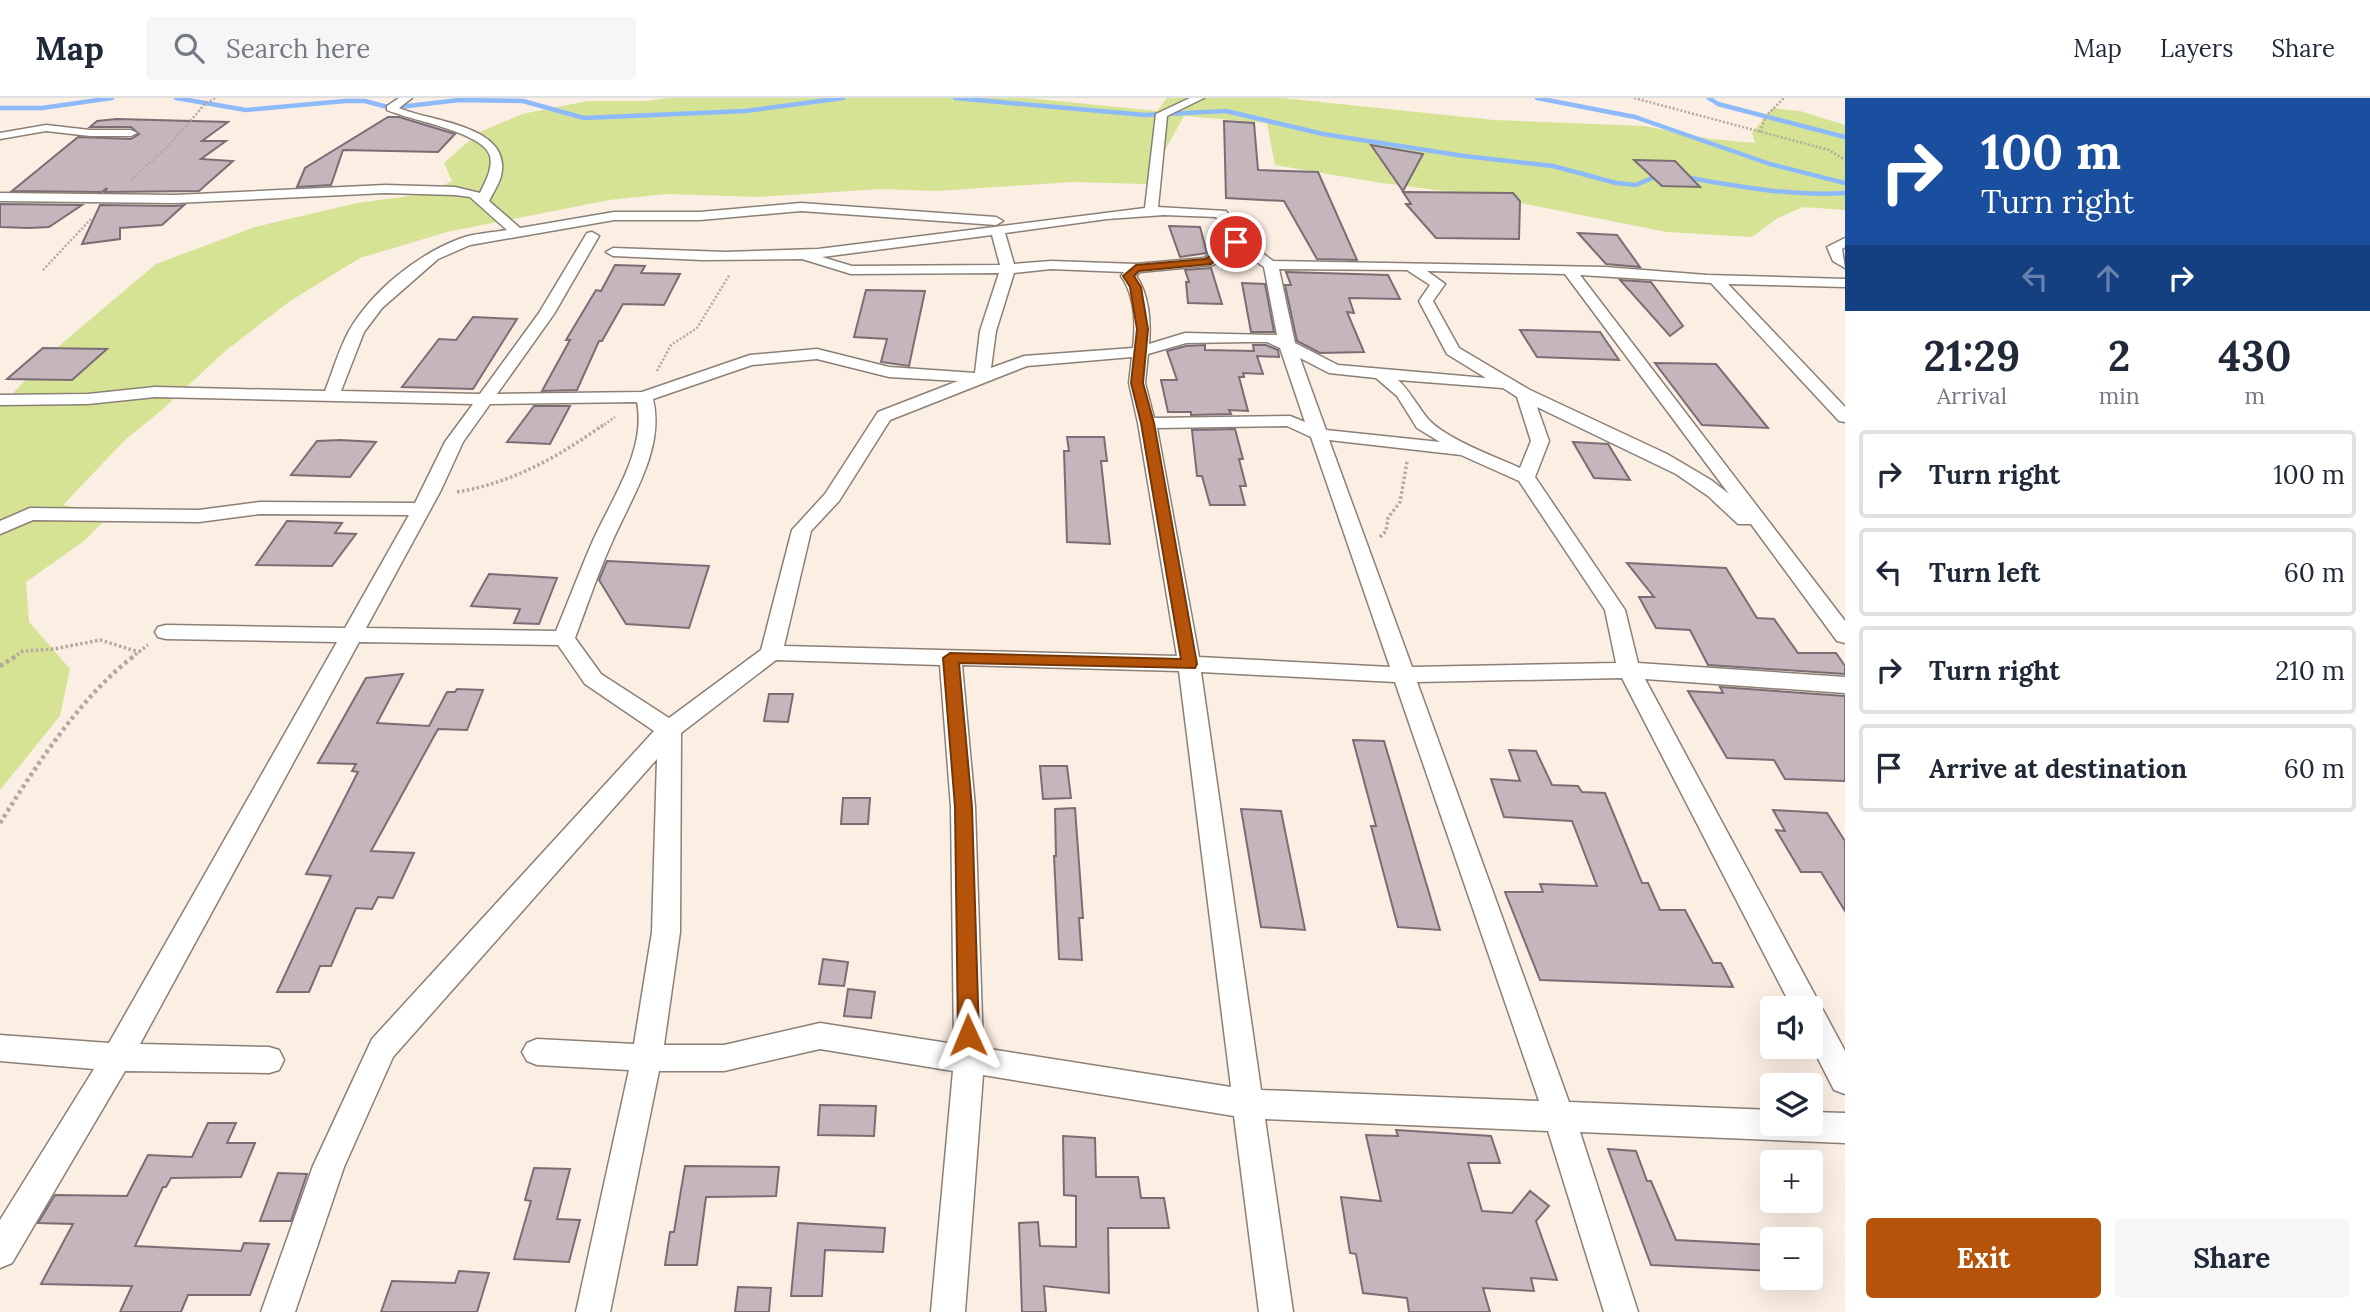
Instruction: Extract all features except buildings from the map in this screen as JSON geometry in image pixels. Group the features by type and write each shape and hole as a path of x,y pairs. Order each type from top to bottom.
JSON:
{"street":[{"path":"407,98 391,108 466,131 491,144 496,156 497,170 494,185 482,203"},
{"path":"1151,210 1162,114 1199,98"},
{"path":"0,136 46,128 90,133 131,133"},
{"path":"0,197 187,199 407,190 464,193 474,194 517,232"},
{"path":"331,396 357,331 377,305 433,256 467,241 614,216 700,216 801,207 1008,222 1025,221 1091,203"},
{"path":"612,252 653,255 796,254 1151,210 1186,209 1221,214 1236,242 1254,258 1271,265 1605,271 1715,279 1845,283"},
{"path":"982,378 988,331 1008,269 998,230"},
{"path":"0,1251 117,1057 421,509 454,442 546,314 592,236"},
{"path":"796,254 851,270 1008,269 1051,265 1136,268 1208,262 1236,242"},
{"path":"1845,242 1834,247 1838,258 1845,264"},
{"path":"1271,265 1287,345 1559,1116 1621,1312"},
{"path":"1410,266 1438,284 1426,301 1453,351 1570,418 1616,436 1705,484 1771,542 1845,637"},
{"path":"1136,268 1128,276 1136,287 1143,329 1137,383 1147,423 1189,664 1276,1312"},
{"path":"1571,272 1845,637"},
{"path":"1715,279 1845,417"},
{"path":"771,653 802,530 832,497 884,416 1024,361 1139,352 1185,338 1270,337 1335,370 1516,389"},
{"path":"0,400 88,398 155,392 485,399 644,397 750,360 817,354 889,372 982,378"},
{"path":"1380,373 1403,393 1423,424 1465,450 1526,477 1615,610 1629,670 1801,996"},
{"path":"1516,389 1540,441 1526,477"},
{"path":"564,638 601,544 638,466 649,419 644,397"},
{"path":"1147,423 1290,421 1318,434 1465,450"},
{"path":"0,528 30,514 199,516 260,508 421,509"},
{"path":"166,632 564,638"},
{"path":"564,638 593,679 669,730"},
{"path":"278,1312 329,1166 382,1048 669,730 771,653 1189,664 1404,675 1629,670 1845,685"},
{"path":"948,1312 969,1060 963,807 950,658"},
{"path":"593,1312 648,1058 666,932 669,730"},
{"path":"537,1052 648,1058 724,1058 820,1037 1248,1104 1845,1128"},
{"path":"1823,1039 1845,1080"},
{"path":"0,1048 117,1057 269,1060"}],"path":[{"path":"1634,98 1829,150 1845,160"},
{"path":"1760,132 1766,116 1784,98"},
{"path":"1362,556 1386,531 1388,518 1400,502 1411,444"},
{"path":"0,823 45,752 114,670 166,632"},
{"path":"0,666 23,651 54,649 100,640 139,652"}],"green space":[{"path":"668,98 1028,98 1157,111 1167,98 1282,98 1494,120 1645,126 1710,139 1755,143 1752,133 1772,108 1800,111 1845,125 1845,210 1803,207 1778,218 1752,237 1667,232 1490,197 1275,165 1267,123 1184,116 1146,184 1071,182 937,191 881,189 760,197 667,194 609,200 447,232 360,258 290,301 224,352 163,409 126,439 63,505 112,513 84,541 26,582 29,622 70,669 60,716 0,790 0,407 53,351 156,264 255,227 357,203 425,194 452,181 444,163 478,133 522,114 588,101 647,101"}],"waterway":[{"path":"0,108 42,108 112,98"},
{"path":"176,98 246,110 345,101 365,101 391,108 459,100 523,101 584,118 745,111 843,98"},
{"path":"955,98 1145,115 1226,111 1323,134 1464,156 1553,166 1616,183 1636,185 1657,176 1664,176"},
{"path":"1537,98 1635,117 1770,164 1845,183"},
{"path":"1709,98 1718,104 1845,137"},
{"path":"1678,176 1782,192 1845,193"}],"route":[{"path":"968,1035 963,807 950,658 1189,664 1147,423 1137,383 1143,329 1136,287 1128,276 1136,268 1208,262 1236,242"}]}
